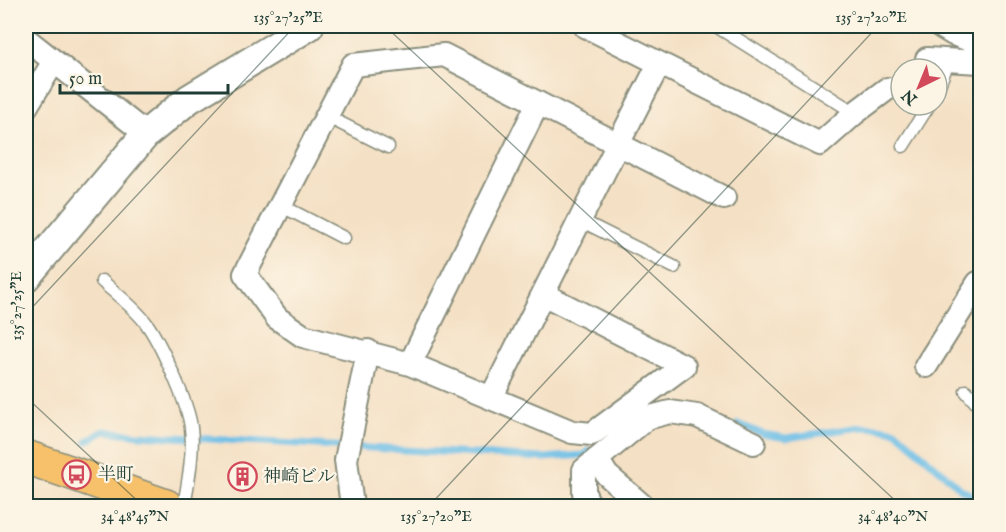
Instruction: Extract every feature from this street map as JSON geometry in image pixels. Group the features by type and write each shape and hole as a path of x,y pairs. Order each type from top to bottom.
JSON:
{"highway":[{"path":"26,457 166,507"}],"street":[{"path":"26,277 146,134 189,99 309,26"},
{"path":"585,26 820,144 887,89"},
{"path":"940,26 981,45"},
{"path":"26,39 53,63 146,134"},
{"path":"643,507 607,475 599,446 572,432 410,364 368,351 303,336 277,318 244,274 353,65 444,55 724,198"},
{"path":"949,61 981,62"},
{"path":"26,107 53,63"},
{"path":"490,398 659,64"},
{"path":"410,364 538,104"},
{"path":"926,366 978,283 981,285"},
{"path":"543,294 684,366 599,446 584,470 584,494 590,507"},
{"path":"352,507 349,446 368,351"},
{"path":"599,446 647,418 670,412 697,416 754,442"}],"lane":[{"path":"716,26 855,113"},
{"path":"326,116 388,147"},
{"path":"903,146 921,117"},
{"path":"280,205 344,238"},
{"path":"580,220 674,267"},
{"path":"102,281 145,322 186,404 191,443 184,507"},
{"path":"966,391 981,407"}],"waterway":[{"path":"738,424 763,434 786,438 861,427 896,431 961,489 980,500"},
{"path":"87,441 104,431 139,435 543,458 584,455 589,451"}],"place":[{"name":"半町","path":"77,474"},
{"name":"神崎ビル","path":"242,476"}]}
